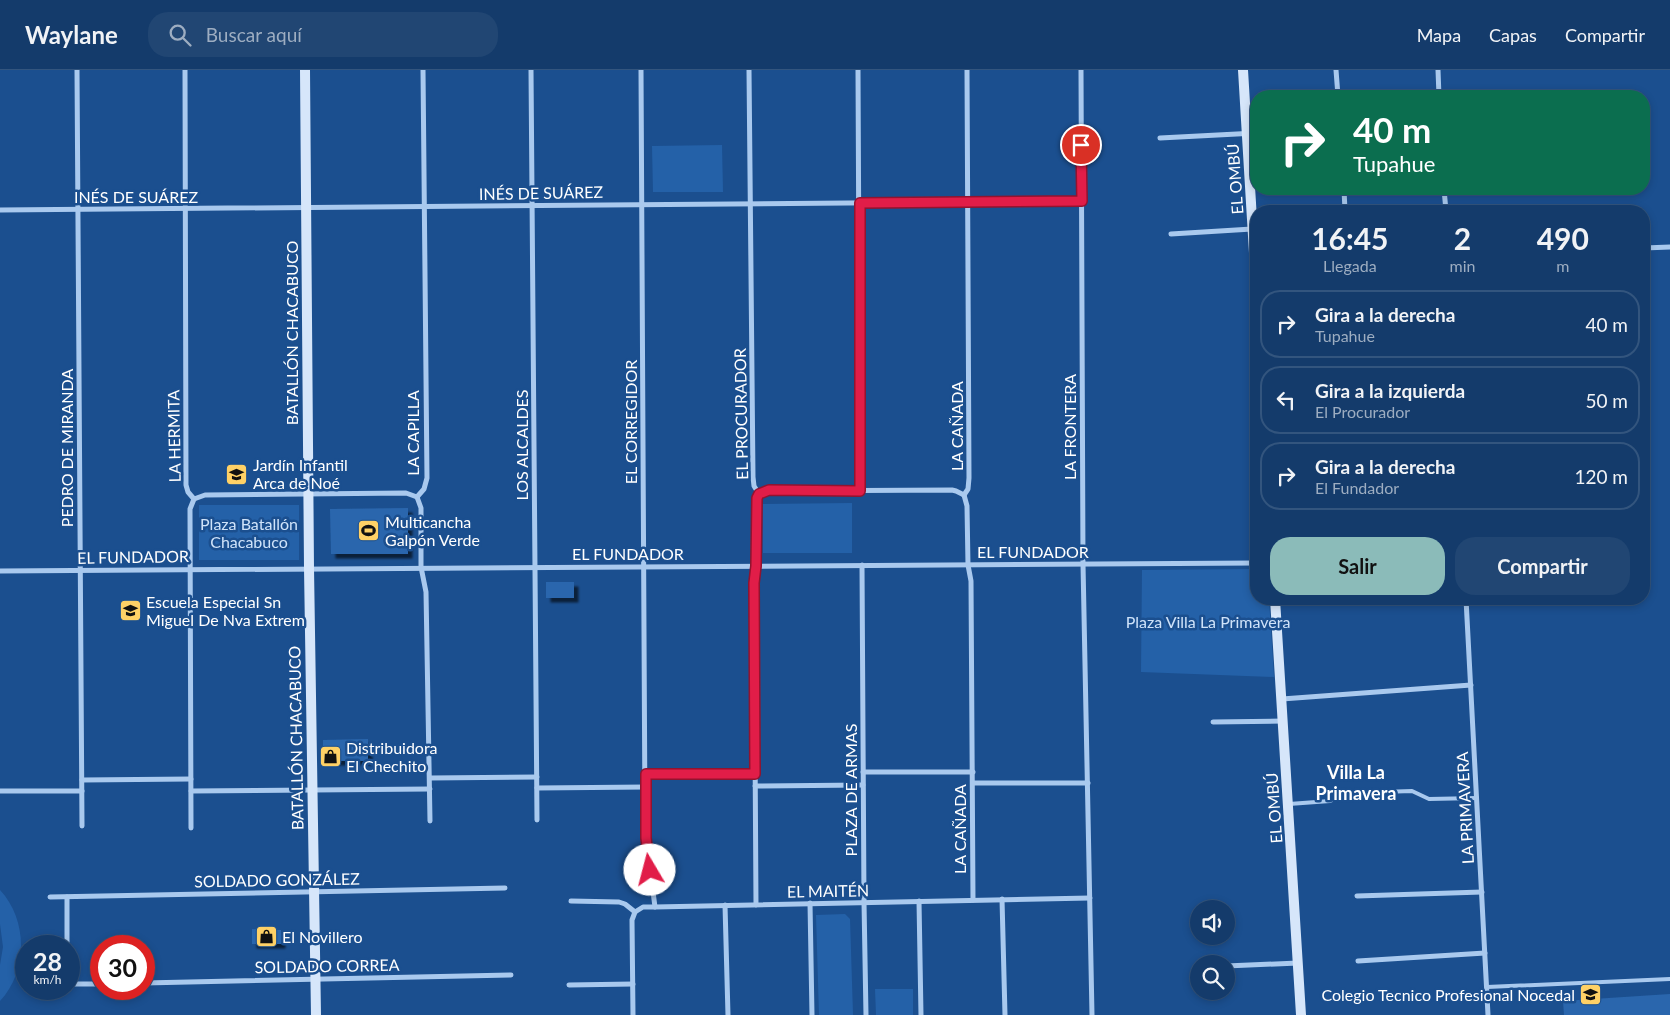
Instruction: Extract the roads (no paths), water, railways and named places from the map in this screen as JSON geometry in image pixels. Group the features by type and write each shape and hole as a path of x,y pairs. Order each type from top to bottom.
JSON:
{"street":[{"name":"PEDRO DE MIRANDA","path":"77,70 82,826"},
{"name":"LA HERMITA","path":"185,70 186,486 194,499 190,510 190,828"},
{"name":"BATALLÓN CHACABUCO","path":"305,70 308,494 316,1015"},
{"name":"LA CAPILLA","path":"423,70 426,478 424,489 416,497 421,508 421,567 426,592 430,821"},
{"name":"LOS ALCALDES","path":"531,70 537,820"},
{"name":"EL CORREGIDOR","path":"641,70 646,838 655,907"},
{"name":"EL PROCURADOR","path":"749,70 753,477 754,486 759,494 756,502 756,566 754,583 756,905"},
{"path":"858,70 860,491"},
{"name":"LA CAÑADA","path":"967,70 970,478 968,489 964,495 967,506 968,565 971,581 973,900"},
{"name":"LA FRONTERA","path":"1081,70 1083,564 1092,1015"},
{"name":"EL OMBÚ","path":"1243,70 1250,119"},
{"path":"1336,70 1338,90"},
{"path":"1438,70 1440,90"},
{"path":"1160,138 1250,133"},
{"name":"INÉS DE SUÁREZ","path":"0,210 1082,201"},
{"path":"1171,234 1250,229"},
{"path":"1650,248 1670,246"},
{"path":"759,494 769,490 952,490 964,495"},
{"path":"194,499 201,496 406,493 416,497"},
{"name":"EL FUNDADOR","path":"0,571 1250,563"},
{"name":"PLAZA DE ARMAS","path":"862,566 866,1015"},
{"name":"EL OMBÚ","path":"1276,605 1301,1015"},
{"name":"LA PRIMAVERA","path":"1466,605 1488,1015"},
{"path":"1282,699 1471,686"},
{"path":"1213,722 1283,721"},
{"path":"863,772 973,772"},
{"path":"646,774 755,774"},
{"path":"430,778 537,777"},
{"path":"82,780 190,779"},
{"path":"973,783 1088,783"},
{"path":"755,786 863,785"},
{"path":"537,788 646,788"},
{"path":"190,791 430,789"},
{"path":"0,791 82,791"},
{"name":"SOLDADO GONZÁLEZ","path":"50,897 505,888"},
{"path":"1357,896 1482,892"},
{"path":"67,897 67,935"},
{"name":"EL MAITÉN","path":"635,912 643,907 1090,898"},
{"path":"1002,899 1005,1015"},
{"path":"571,900 619,902 635,912 632,920 633,1015"},
{"path":"919,901 921,1015"},
{"path":"810,903 812,1015"},
{"path":"725,905 728,1015"},
{"path":"1358,961 1485,954"},
{"path":"1235,966 1299,963"},
{"name":"SOLDADO CORREA","path":"155,983 511,975"},
{"path":"569,985 633,984"}],"lane":[{"path":"1289,804 1330,801 1344,794 1360,792 1412,791 1429,799 1477,798"},
{"path":"1487,986 1670,979"}],"place":[{"name":"Jardín Infantil Arca de Noé","path":"237,474"},
{"name":"Multicancha Galpón Verde","path":"369,531"},
{"name":"Escuela Especial Sn Miguel De Nva Extrem","path":"130,611"},
{"name":"Distribuidora El Chechito","path":"330,757"},
{"name":"El Novillero","path":"266,937"},
{"name":"Colegio Tecnico Profesional Nocedal","path":"1591,995"}],"district":[{"name":"Villa La Primavera","path":"1356,783"}],"park label":[{"name":"Plaza Batallón Chacabuco","path":"249,533"},
{"name":"Plaza Villa La Primavera","path":"1208,622"}]}
